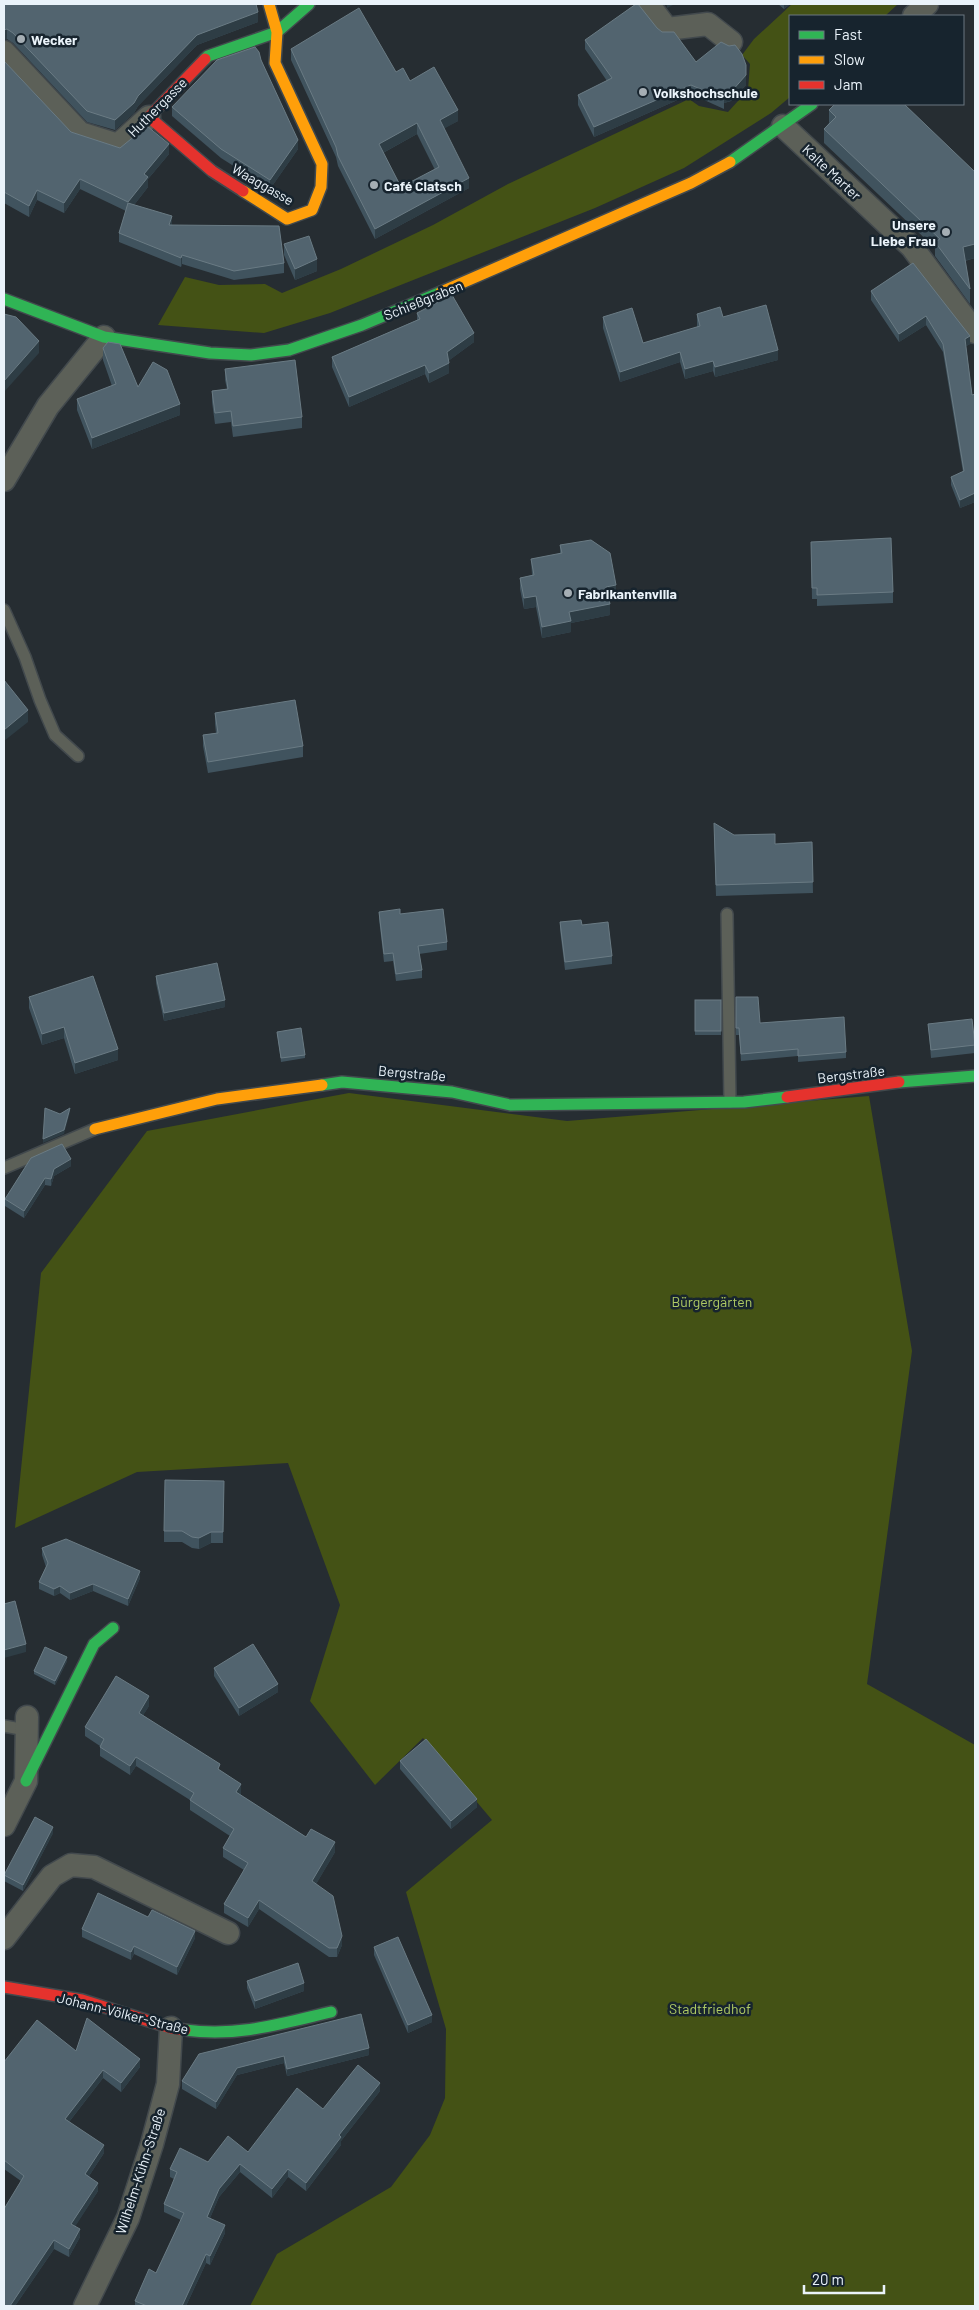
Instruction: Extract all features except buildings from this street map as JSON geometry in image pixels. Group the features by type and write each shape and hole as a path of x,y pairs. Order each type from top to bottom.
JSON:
{"street":[{"name":"Waaggasse","path":"149,117 212,171 287,219 312,210 321,187 322,164 275,63 276,32 269,4"},
{"path":"276,32 309,4"},
{"path":"648,4 667,29 708,24 731,42"},
{"path":"915,15 927,4"},
{"name":"Huthergasse","path":"4,52 80,133 118,145 149,117 208,56 276,32"},
{"name":"Schießgraben","path":"4,300 104,337 210,353 250,355 288,350 362,325 495,270 691,183 734,159 784,126 811,105"},
{"name":"Kalte Marter","path":"784,126 912,247 975,332"},
{"path":"4,480 48,406 104,337"},
{"name":"Bergstraße","path":"95,1130 217,1099 342,1082 452,1092 510,1105 730,1102 932,1078 975,1076"},
{"path":"4,1825 94,1644 113,1628"},
{"path":"26,1781 27,1723"},
{"path":"4,1938 52,1876 71,1865 94,1867 228,1933"},
{"name":"Johann-Völker-Straße","path":"4,1987 82,2000 171,2028 214,2034 265,2028 331,2012"},
{"name":"Wilhelm-Kühn-Straße","path":"86,2306 128,2218 152,2144 168,2084 171,2028"}],"lane":[{"path":"4,610 25,657 55,735 78,756"},
{"path":"727,914 730,1102"},
{"path":"4,1168 95,1130"},
{"path":"4,1726 27,1723"}],"green space":[{"path":"792,4 898,4 886,15 789,15 789,98 771,113 684,168 595,208 330,313 264,333 158,325 185,277 219,285 265,284 282,293 341,269 433,225 508,184 689,99 699,106 728,112 748,90 750,64 742,55 754,39"},
{"path":"349,1093 567,1121 869,1096 912,1351 867,1684 975,1745 975,2306 250,2306 277,2254 391,2187 430,2135 445,2098 446,2029 406,1892 492,1820 423,1738 375,1785 310,1701 340,1605 288,1463 137,1472 15,1528 41,1273 147,1131"}],"traffic: fast":[{"path":"205,59 208,56 277,32 309,4"},
{"path":"730,162 811,105"},
{"path":"4,299 104,337 210,353 251,355 289,350 362,325 441,292"},
{"path":"899,1082 975,1076"},
{"path":"322,1085 342,1082 452,1092 510,1105 744,1102 787,1097"},
{"path":"26,1781 94,1644 113,1628"},
{"path":"185,2030 204,2032 241,2031 331,2012"}],"traffic: slow":[{"path":"243,191 287,219 312,210 321,187 322,164 275,63 277,32 269,4"},
{"path":"441,292 691,183 730,162"},
{"path":"95,1129 217,1099 322,1085"}],"traffic: jam":[{"path":"205,59 149,117 212,171 243,191"},
{"path":"787,1097 899,1082"},
{"path":"4,1987 82,2000 171,2028 185,2030"}],"place":[{"name":"Wecker","path":"21,39"},
{"name":"Volkshochschule","path":"643,92"},
{"name":"Café Clatsch","path":"374,185"},
{"name":"Unsere Liebe Frau","path":"946,232"},
{"name":"Fabrikantenvilla","path":"568,593"}],"park label":[{"name":"Bürgergärten","path":"712,1301"},
{"name":"Stadtfriedhof","path":"710,2008"}]}
